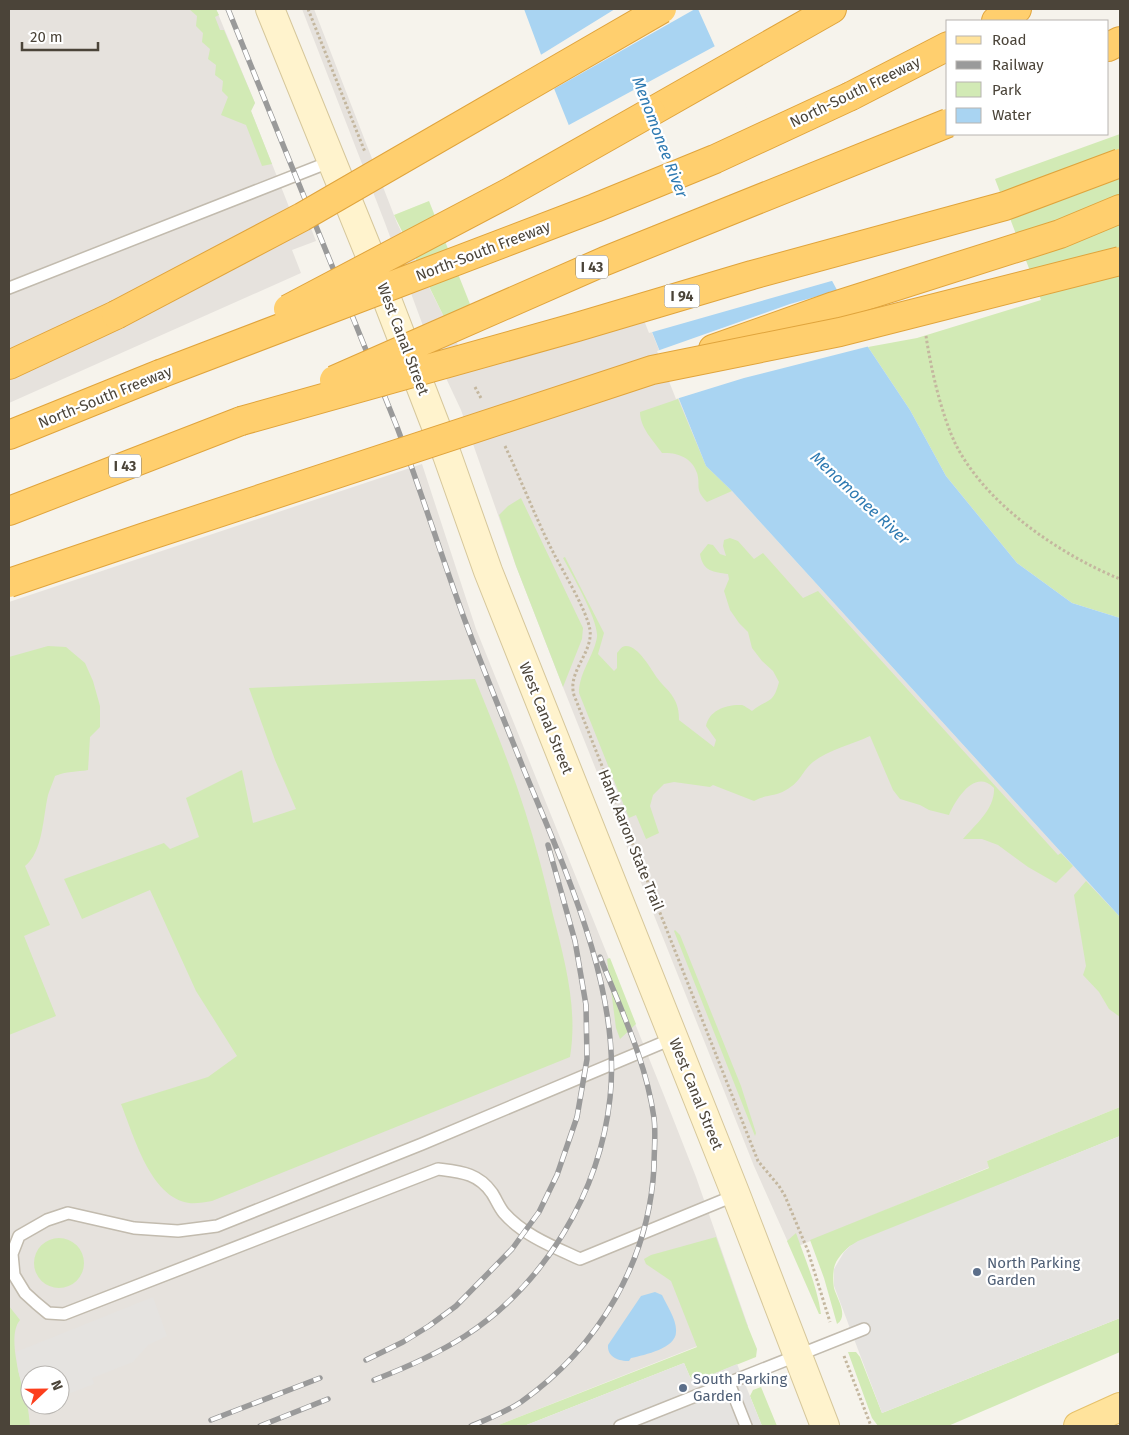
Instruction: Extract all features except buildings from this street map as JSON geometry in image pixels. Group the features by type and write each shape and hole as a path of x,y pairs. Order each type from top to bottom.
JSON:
{"highway":[{"path":"9,365 116,315 302,217 662,9"},
{"path":"160,374 316,295 508,193 832,9"},
{"path":"998,20 1017,9"},
{"name":"North-South Freeway","path":"9,435 160,374 595,208 714,159 851,96 946,47"},
{"name":"I 43","path":"9,511 241,421 605,261 946,123"},
{"name":"I 94","path":"241,421 577,327 752,275 1005,206 1120,164"},
{"path":"9,583 652,370 834,306 1060,234 1120,210"},
{"path":"652,370 840,332 1120,261"}],"main road":[{"path":"1078,1426 1120,1407"}],"street":[{"name":"West Canal Street","path":"270,9 430,409 488,572 674,1038 825,1426"}],"lane":[{"path":"9,288 332,160"},
{"path":"674,1038 422,1144 217,1226 178,1231 134,1228 68,1213 47,1220 19,1236 12,1254 14,1275 25,1293 48,1313 64,1314 438,1168 463,1172 481,1180 491,1191 504,1213 525,1230 554,1248 580,1259 736,1196"},
{"path":"620,1426 864,1329"},
{"path":"729,1383 746,1426"}],"path":[{"path":"308,9 366,156"},
{"path":"924,327 944,415 955,443 969,466 993,495 1025,523 1094,569 1120,579"},
{"name":"Hank Aaron State Trail","path":"505,446 527,498 582,609 590,630 588,643 573,680 572,688 574,695 758,1161 780,1186 800,1232"},
{"path":"865,1414 871,1426"}],"shaded area":[{"path":"9,9 216,9 255,103 251,111 293,217 305,213 316,241 292,250 301,273 9,403"},
{"path":"302,9 314,9 397,223 460,349 640,303 706,466 732,491 1120,917 1120,1107 987,1161 990,1167 791,1249 754,1166 563,687 516,566 461,410 429,342"},
{"path":"422,464 476,629 696,1177 748,1326 496,1426 9,1426 9,602"},
{"name":"North Parking Garden","path":"1120,1136 1120,1318 882,1413 834,1286 834,1269 844,1252 858,1241"},
{"path":"153,1297 167,1336 148,1345 133,1362 92,1378 94,1384 70,1393 70,1365 20,1365 20,1378 16,1352"},
{"name":"South Parking Garden","path":"684,1363 690,1377 696,1381 737,1364 762,1426 524,1426"}],"green space":[{"path":"189,9 216,9 219,15 215,17 220,30 224,30 255,103 251,111 272,164 262,166 246,125 221,115 228,97 222,91 223,81 215,75 216,65 208,59 210,49 202,42 203,33 196,26 197,16"},
{"path":"1120,134 1120,618 1072,603 1017,563 946,476 910,410 868,347 917,338 1041,300 995,179"},
{"path":"429,201 472,309 446,321 394,215"},
{"path":"678,399 706,466 732,491 707,502 699,491 697,473 691,463 687,459 673,453 662,453 642,423 640,412"},
{"path":"521,498 583,628 582,639 563,687 516,566 499,515 508,506"},
{"path":"730,538 738,541 754,559 763,553 803,598 818,591 1058,855 1061,853 1073,866 1056,883 1028,867 998,845 982,839 963,839 988,809 994,788 987,783 973,784 961,794 949,815 900,799 893,790 870,736 833,750 813,762 795,784 786,790 754,801 713,785 710,787 674,782 664,784 653,795 650,806 659,833 646,839 636,815 629,818 579,693 581,678 597,637 594,620 563,558 565,557 604,633 598,654 614,671 617,668 617,653 621,648 626,646 636,650 670,692 678,708 679,720 714,747 716,740 706,726 708,720 715,712 725,707 742,705 752,711 772,698 779,682 773,671 752,648 748,632 730,610 724,591 729,579 728,574 718,573 706,568 701,560 700,554 708,544 713,545 720,554 726,556 723,546 724,540"},
{"path":"48,646 66,647 85,663 93,681 100,706 100,727 90,737 88,770 67,772 55,776 48,795 39,843 31,860 25,866 50,925 24,936 56,1016 9,1035 9,657"},
{"path":"475,679 520,794 544,876 569,985 572,1021 570,1057 212,1201 189,1203 175,1198 164,1190 145,1163 121,1104 208,1077 237,1056 196,991 150,890 82,919 64,879 164,843 170,849 199,837 186,798 242,770 253,823 296,809 275,760 249,688"},
{"path":"1086,881 1120,917 1120,1017 1109,1009 1099,992 1083,975 1086,966 1074,895"},
{"path":"674,931 680,935 741,1086 756,1133 755,1136"},
{"path":"610,958 636,1024 620,1039 616,1028 607,959"},
{"path":"1120,1107 1120,1136 850,1246 840,1256 834,1268 834,1288 842,1312 842,1317 837,1324 824,1278 810,1240 989,1168 987,1161"},
{"path":"796,1233 814,1283 821,1314 819,1314 787,1241"},
{"path":"716,1237 757,1349 756,1357 696,1381 690,1377 684,1363 524,1426 496,1426 697,1347 671,1281 646,1264 644,1259 651,1255"},
{"path":"54,1238 64,1238 77,1245 84,1258 84,1268 77,1281 64,1288 54,1288 45,1284 38,1277 34,1268 34,1258 38,1249 45,1242"},
{"path":"9,1306 20,1320 16,1327 15,1346 20,1376 20,1415 29,1415 30,1426 9,1426"},
{"path":"1120,1318 1120,1352 948,1426 878,1426 872,1418 848,1352 856,1352 860,1357 882,1413"},
{"path":"761,1387 777,1426 762,1426 750,1396 753,1390"}],"water":[{"name":"Menomonee River","path":"524,9 698,9 793,209 868,347 910,410 946,476 1017,563 1072,603 1120,618 1120,917 732,491 706,466 549,76"},
{"path":"655,1292 662,1295 673,1318 676,1327 675,1338 659,1350 631,1358 629,1361 614,1358 609,1353 608,1345 641,1296"}],"pier":[{"path":"615,9 695,9 552,90 539,56"},
{"path":"717,45 795,208 835,280 649,333 567,126"},
{"path":"840,290 870,346 744,378 676,399 657,351 790,304"}],"railway":[{"path":"228,9 397,427 471,637 572,888 599,973 607,1015 611,1057 610,1098 604,1133 594,1168 581,1201 564,1233 543,1263 520,1290 494,1315 443,1349 409,1366 374,1380"},
{"path":"366,1360 403,1342 456,1306 512,1249 539,1212 557,1175 577,1117 587,1059 586,1005 575,941 548,845"},
{"path":"471,1426 521,1402 549,1380 574,1355 596,1328 615,1299 630,1268 642,1236 650,1202 654,1167 654,1118 639,1056 600,957"},
{"path":"211,1420 320,1378"},
{"path":"260,1426 328,1399"}],"place":[{"name":"North Parking Garden","path":"977,1272"},
{"name":"South Parking Garden","path":"683,1388"}]}
